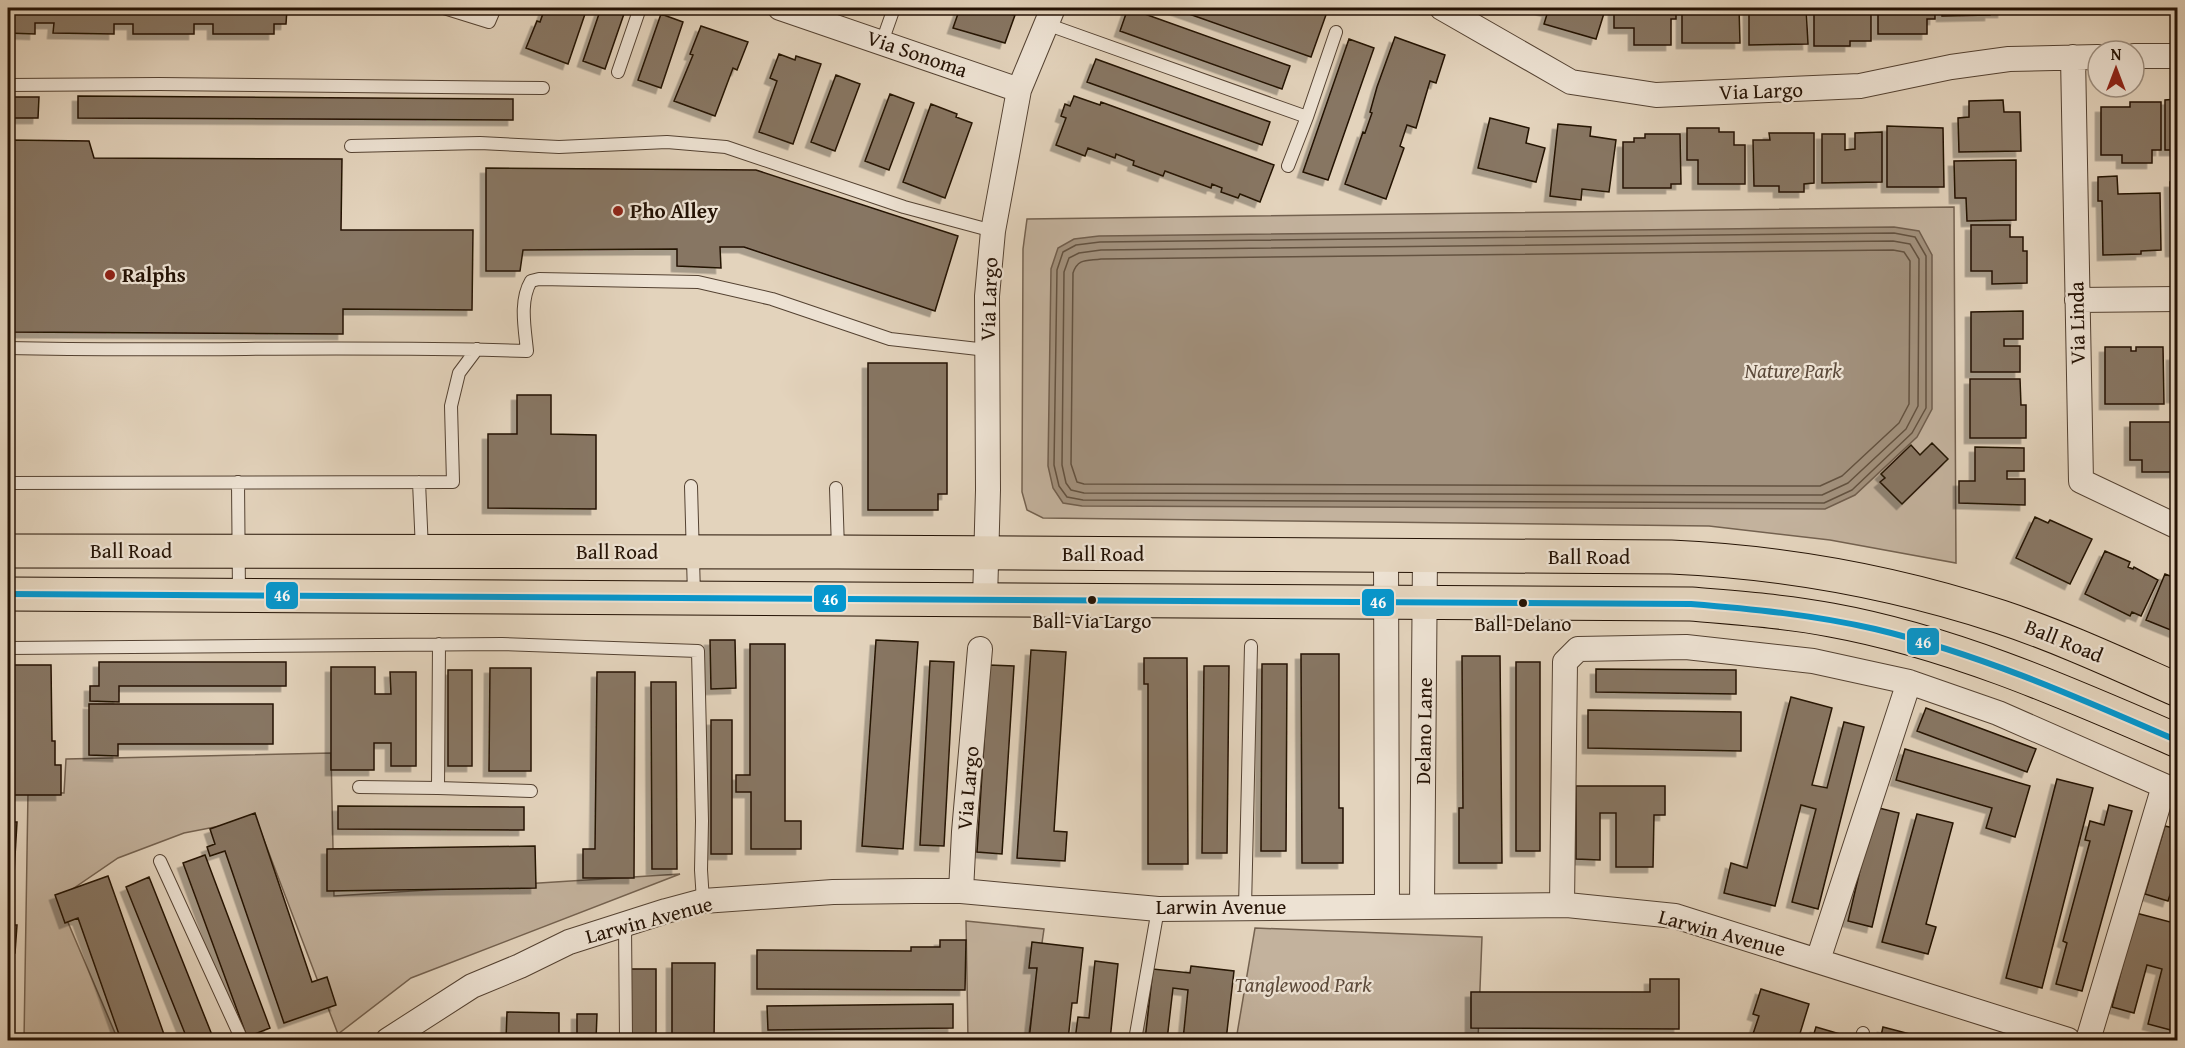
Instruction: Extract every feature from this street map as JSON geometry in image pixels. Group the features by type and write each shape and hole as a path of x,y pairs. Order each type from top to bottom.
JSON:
{"main road":[{"name":"Ball Road","path":"8,551 838,552 1671,557 1732,560 1842,576 1940,598 2077,645 2178,690"},
{"name":"Ball Road","path":"8,594 1691,604 1833,620 1927,644 1980,659 2056,688 2178,741"},
{"path":"1927,644 1940,598"}],"street":[{"name":"Via Sonoma","path":"780,8 1019,90"},
{"name":"Via Largo","path":"1444,8 1570,82 1656,95 1860,86 1951,67 1997,61 2086,57"},
{"name":"Via Largo","path":"985,600 987,296 993,231 1019,90 1050,16"},
{"path":"2146,56 2178,56"},
{"name":"Via Linda","path":"2073,57 2081,481 2178,527"},
{"path":"2077,300 2178,299"},
{"name":"Delano Lane","path":"1386,556 1387,906"},
{"name":"Delano Lane","path":"1422,906 1425,556"},
{"path":"1562,905 1565,662 1578,649 1686,647 1813,661 1909,681 1998,713 2171,789 2088,1041"},
{"name":"Via Largo","path":"961,891 980,649"},
{"path":"1818,960 1909,681"},
{"name":"Larwin Avenue","path":"388,1041 472,986 569,942 704,901 833,892 961,891 1158,909 1562,905 1675,916 2068,1041"}],"lane":[{"path":"444,8 489,22 495,8"},
{"path":"618,72 640,8"},
{"path":"882,42 894,8"},
{"path":"1050,16 1307,117"},
{"path":"1288,166 1336,32"},
{"path":"8,85 159,84 543,88"},
{"path":"351,146 480,143 559,147 667,142 726,147 904,207 993,231"},
{"path":"8,348 527,351 524,301 531,281 539,279 698,282 772,299 890,339 987,350"},
{"path":"8,483 453,483 451,406 459,373 477,349"},
{"path":"238,483 239,594"},
{"path":"418,483 422,552"},
{"path":"691,486 694,598"},
{"path":"836,488 838,552"},
{"path":"438,788 439,644"},
{"path":"8,648 439,644 546,645 698,651 701,870 704,901"},
{"path":"1245,908 1251,646"},
{"path":"358,787 531,791"},
{"path":"160,861 242,1041"},
{"path":"1135,1041 1158,909"},
{"path":"625,925 626,1041"}],"green space":[{"name":"Nature Park","path":"1954,207 1956,563 1830,540 1709,526 1043,518 1027,510 1022,492 1023,249 1027,219"},
{"path":"331,753 334,896 680,874 411,978 338,1034 256,819 184,833 118,858 58,899 118,1040 24,1040 28,792 64,793 66,759"},
{"path":"966,921 1044,929 1028,1040 968,1040"},
{"name":"Tanglewood Park","path":"1255,928 1482,937 1478,1040 1236,1040"}],"water":[{"name":"Nature Park","path":"1894,227 1919,231 1932,255 1932,409 1917,437 1855,495 1825,509 1082,506 1063,503 1053,488 1048,466 1051,269 1058,248 1074,239 1099,236"}],"building":[{"path":"8,8 287,8 286,24 274,24 274,34 213,34 213,24 194,24 194,34 133,34 133,24 114,24 114,34 53,33 54,23 35,23 35,34 8,33"},
{"path":"545,8 589,8 568,64 526,48"},
{"path":"601,8 626,8 605,69 583,61"},
{"path":"960,8 1012,8 1010,14 1015,15 1005,43 953,28"},
{"path":"1128,8 1290,66 1282,89 1120,31"},
{"path":"1172,8 1315,8 1327,12 1311,57"},
{"path":"1541,8 1605,10 1596,39 1544,24 1548,11"},
{"path":"1614,8 1676,8 1676,19 1671,19 1671,45 1634,45 1634,28 1614,28"},
{"path":"1682,8 1739,8 1740,43 1682,43"},
{"path":"1749,8 1806,8 1808,44 1749,45"},
{"path":"1814,8 1871,8 1871,41 1850,41 1850,46 1814,46"},
{"path":"1878,8 1935,8 1935,19 1927,19 1927,34 1878,34"},
{"path":"1942,8 2003,8 2003,12 1990,12 1990,15 1942,16"},
{"path":"661,14 683,22 661,88 638,80"},
{"path":"701,26 748,42 737,70 733,68 715,116 674,101 693,55 690,54"},
{"path":"1395,37 1445,55 1436,83 1430,81 1416,128 1407,125 1400,146 1404,148 1386,199 1345,184 1372,113 1370,112 1377,87"},
{"path":"1349,39 1374,48 1328,180 1303,172"},
{"path":"779,54 795,60 796,56 821,64 793,144 759,132 777,81 770,78"},
{"path":"1096,59 1270,122 1262,145 1087,82"},
{"path":"836,75 860,84 835,151 811,142"},
{"path":"890,94 914,103 889,170 865,161"},
{"path":"78,96 513,99 513,120 78,118"},
{"path":"1074,96 1100,105 1101,102 1274,165 1260,202 1240,194 1238,198 1221,192 1222,188 1212,184 1211,188 1165,171 1163,176 1133,165 1134,161 1116,154 1115,158 1088,148 1085,156 1056,145 1066,118 1061,116 1065,104 1070,106"},
{"path":"8,97 39,97 38,118 8,118"},
{"path":"2178,99 2178,150 2165,150 2165,100"},
{"path":"2003,100 2004,112 2020,112 2021,151 1959,152 1958,118 1969,117 1969,101"},
{"path":"2130,102 2161,102 2161,150 2152,150 2152,163 2122,163 2122,155 2101,155 2101,107 2130,107"},
{"path":"931,104 957,114 956,117 972,123 945,198 903,182"},
{"path":"1490,118 1529,128 1526,143 1545,148 1536,182 1478,168"},
{"path":"1558,124 1591,127 1590,136 1616,140 1609,192 1582,189 1581,200 1550,196"},
{"path":"1887,126 1943,128 1944,187 1887,187"},
{"path":"1687,128 1719,128 1719,132 1734,132 1734,145 1745,145 1745,184 1698,184 1698,160 1687,160"},
{"path":"1882,132 1882,182 1822,183 1822,134 1845,134 1845,150 1855,149 1855,133"},
{"path":"1769,133 1814,133 1814,183 1804,184 1804,192 1779,192 1779,186 1754,186 1753,140 1770,140"},
{"path":"1645,134 1680,134 1681,184 1671,184 1671,188 1623,188 1623,142 1634,142 1634,138 1645,138"},
{"path":"8,140 89,141 94,158 342,159 341,230 473,230 472,310 343,309 343,334 8,332"},
{"path":"2016,160 2016,220 1967,221 1966,198 1955,198 1954,161"},
{"path":"486,168 756,170 958,236 935,311 744,247 720,247 721,268 677,266 677,249 523,250 520,271 486,271"},
{"path":"2117,176 2118,194 2160,193 2161,250 2141,251 2141,254 2103,255 2102,201 2098,201 2098,177"},
{"path":"2170,182 2178,182 2178,251 2171,251"},
{"path":"1971,225 2010,225 2010,237 2023,237 2023,251 2027,251 2027,283 1992,284 1992,271 1971,271"},
{"path":"2023,311 2023,339 2004,339 2004,346 2020,346 2020,372 1971,372 1971,312"},
{"path":"2105,347 2131,347 2131,351 2136,351 2136,347 2163,347 2164,404 2105,404"},
{"path":"2176,352 2178,397 2172,397 2172,355 2176,355"},
{"path":"868,363 947,363 947,494 938,494 938,510 868,510"},
{"path":"1970,379 2020,379 2021,405 2026,405 2026,438 1970,438"},
{"path":"517,395 551,395 551,434 596,435 596,509 488,508 488,434 517,434"},
{"path":"2130,422 2177,422 2177,472 2142,472 2142,460 2130,460"},
{"path":"1932,443 1948,459 1902,504 1880,482 1885,478 1881,474 1911,445 1920,455"},
{"path":"1975,447 2024,448 2024,471 2007,471 2007,479 2025,479 2025,505 1959,503 1959,481 1975,481"},
{"path":"2035,517 2048,523 2050,520 2092,539 2070,584 2016,558"},
{"path":"2105,551 2130,562 2128,567 2133,569 2134,567 2158,580 2141,616 2132,612 2130,616 2085,594"},
{"path":"2165,574 2178,579 2178,633 2146,620"},
{"path":"710,640 735,640 736,688 711,689"},
{"path":"876,640 918,642 903,849 862,846"},
{"path":"750,644 785,644 785,821 801,821 801,849 751,849 751,792 736,792 736,775 750,775"},
{"path":"1031,650 1066,652 1054,831 1067,832 1065,861 1017,858"},
{"path":"1301,654 1339,654 1339,808 1343,808 1343,863 1302,863"},
{"path":"1462,656 1500,656 1502,863 1459,863 1459,808 1463,808"},
{"path":"1144,658 1187,658 1188,864 1148,864 1148,684 1144,684"},
{"path":"930,661 954,662 944,846 920,845"},
{"path":"99,662 286,662 286,686 119,686 119,702 90,701 90,686 99,686"},
{"path":"1516,662 1540,662 1540,851 1516,851"},
{"path":"1262,664 1287,664 1286,851 1261,851"},
{"path":"10,665 51,665 52,741 55,741 55,765 61,765 61,795 11,795"},
{"path":"989,665 1014,666 1002,854 977,852"},
{"path":"1204,666 1229,666 1227,853 1202,853"},
{"path":"331,667 375,667 375,694 391,694 390,672 416,672 416,766 391,766 391,743 374,743 374,770 331,770"},
{"path":"490,668 531,668 531,771 489,771"},
{"path":"1596,669 1736,670 1736,694 1596,692"},
{"path":"448,670 472,670 472,766 448,766"},
{"path":"597,672 635,672 634,878 583,878 583,849 595,849"},
{"path":"651,682 676,682 677,869 652,869"},
{"path":"1791,697 1832,708 1812,785 1827,788 1844,722 1864,727 1818,909 1792,902 1816,809 1801,805 1775,906 1724,893 1731,863 1747,868"},
{"path":"89,704 273,704 273,744 118,744 118,756 89,755"},
{"path":"1926,708 2036,749 2027,772 1917,731"},
{"path":"1588,710 1741,712 1741,751 1588,748"},
{"path":"711,720 732,720 732,854 711,854"},
{"path":"1905,749 2030,786 2015,837 1986,828 1992,808 1896,780"},
{"path":"2057,779 2093,788 2042,988 2006,978"},
{"path":"1576,786 1665,786 1665,815 1654,815 1653,867 1616,867 1616,813 1600,813 1600,860 1576,859"},
{"path":"2109,805 2132,811 2082,991 2056,984 2067,943 2063,941 2090,841 2085,840 2090,821 2104,825"},
{"path":"338,806 524,807 524,830 338,829"},
{"path":"1875,807 1899,813 1872,927 1848,921"},
{"path":"255,813 312,982 327,977 336,1005 284,1023 225,851 210,856 207,847 215,844 210,829"},
{"path":"1917,814 1953,823 1926,924 1936,927 1928,954 1882,942"},
{"path":"8,822 17,822 11,925 17,925 15,953 8,953"},
{"path":"2165,826 2178,829 2178,870 2168,901 2145,894"},
{"path":"535,846 536,888 327,891 327,849"},
{"path":"205,855 270,1028 247,1037 183,863"},
{"path":"108,876 166,1040 121,1040 78,918 65,923 55,895"},
{"path":"149,877 214,1040 174,1040 186,1036 126,887"},
{"path":"2136,913 2178,924 2178,1032 2148,1024 2162,969 2147,965 2134,1013 2112,1007"},
{"path":"940,940 966,940 965,990 757,989 757,950 911,951 911,947 940,947"},
{"path":"1032,942 1083,948 1077,1003 1072,1003 1068,1040 1029,1040 1037,968 1029,968"},
{"path":"1095,961 1118,964 1110,1040 1075,1040 1078,1017 1089,1018"},
{"path":"672,963 715,963 714,1040 672,1040"},
{"path":"1191,966 1234,971 1226,1040 1183,1040 1188,990 1173,988 1167,1040 1145,1040 1153,969 1190,973"},
{"path":"631,969 656,969 656,1040 631,1040"},
{"path":"8,974 11,974 10,1028 8,1028"},
{"path":"1650,979 1679,979 1679,1029 1471,1028 1471,992 1650,992"},
{"path":"1761,989 1809,1004 1798,1040 1751,1040 1759,1016 1753,1014"},
{"path":"953,1004 953,1028 768,1030 767,1006"},
{"path":"507,1012 559,1013 559,1040 506,1040"},
{"path":"577,1014 597,1014 596,1040 577,1040"},
{"path":"1816,1027 1840,1034 1838,1040 1812,1040"},
{"path":"1883,1027 1910,1034 1908,1040 1880,1040"}],"transit line":[{"name":"46","path":"8,594 1691,604 1806,616 1914,639 2029,678 2178,741"}],"place":[{"name":"Pho Alley","path":"618,211"},
{"name":"Ralphs","path":"110,275"},
{"name":"Ball-Via Largo","path":"1092,600"},
{"name":"Ball-Delano","path":"1523,603"}]}
